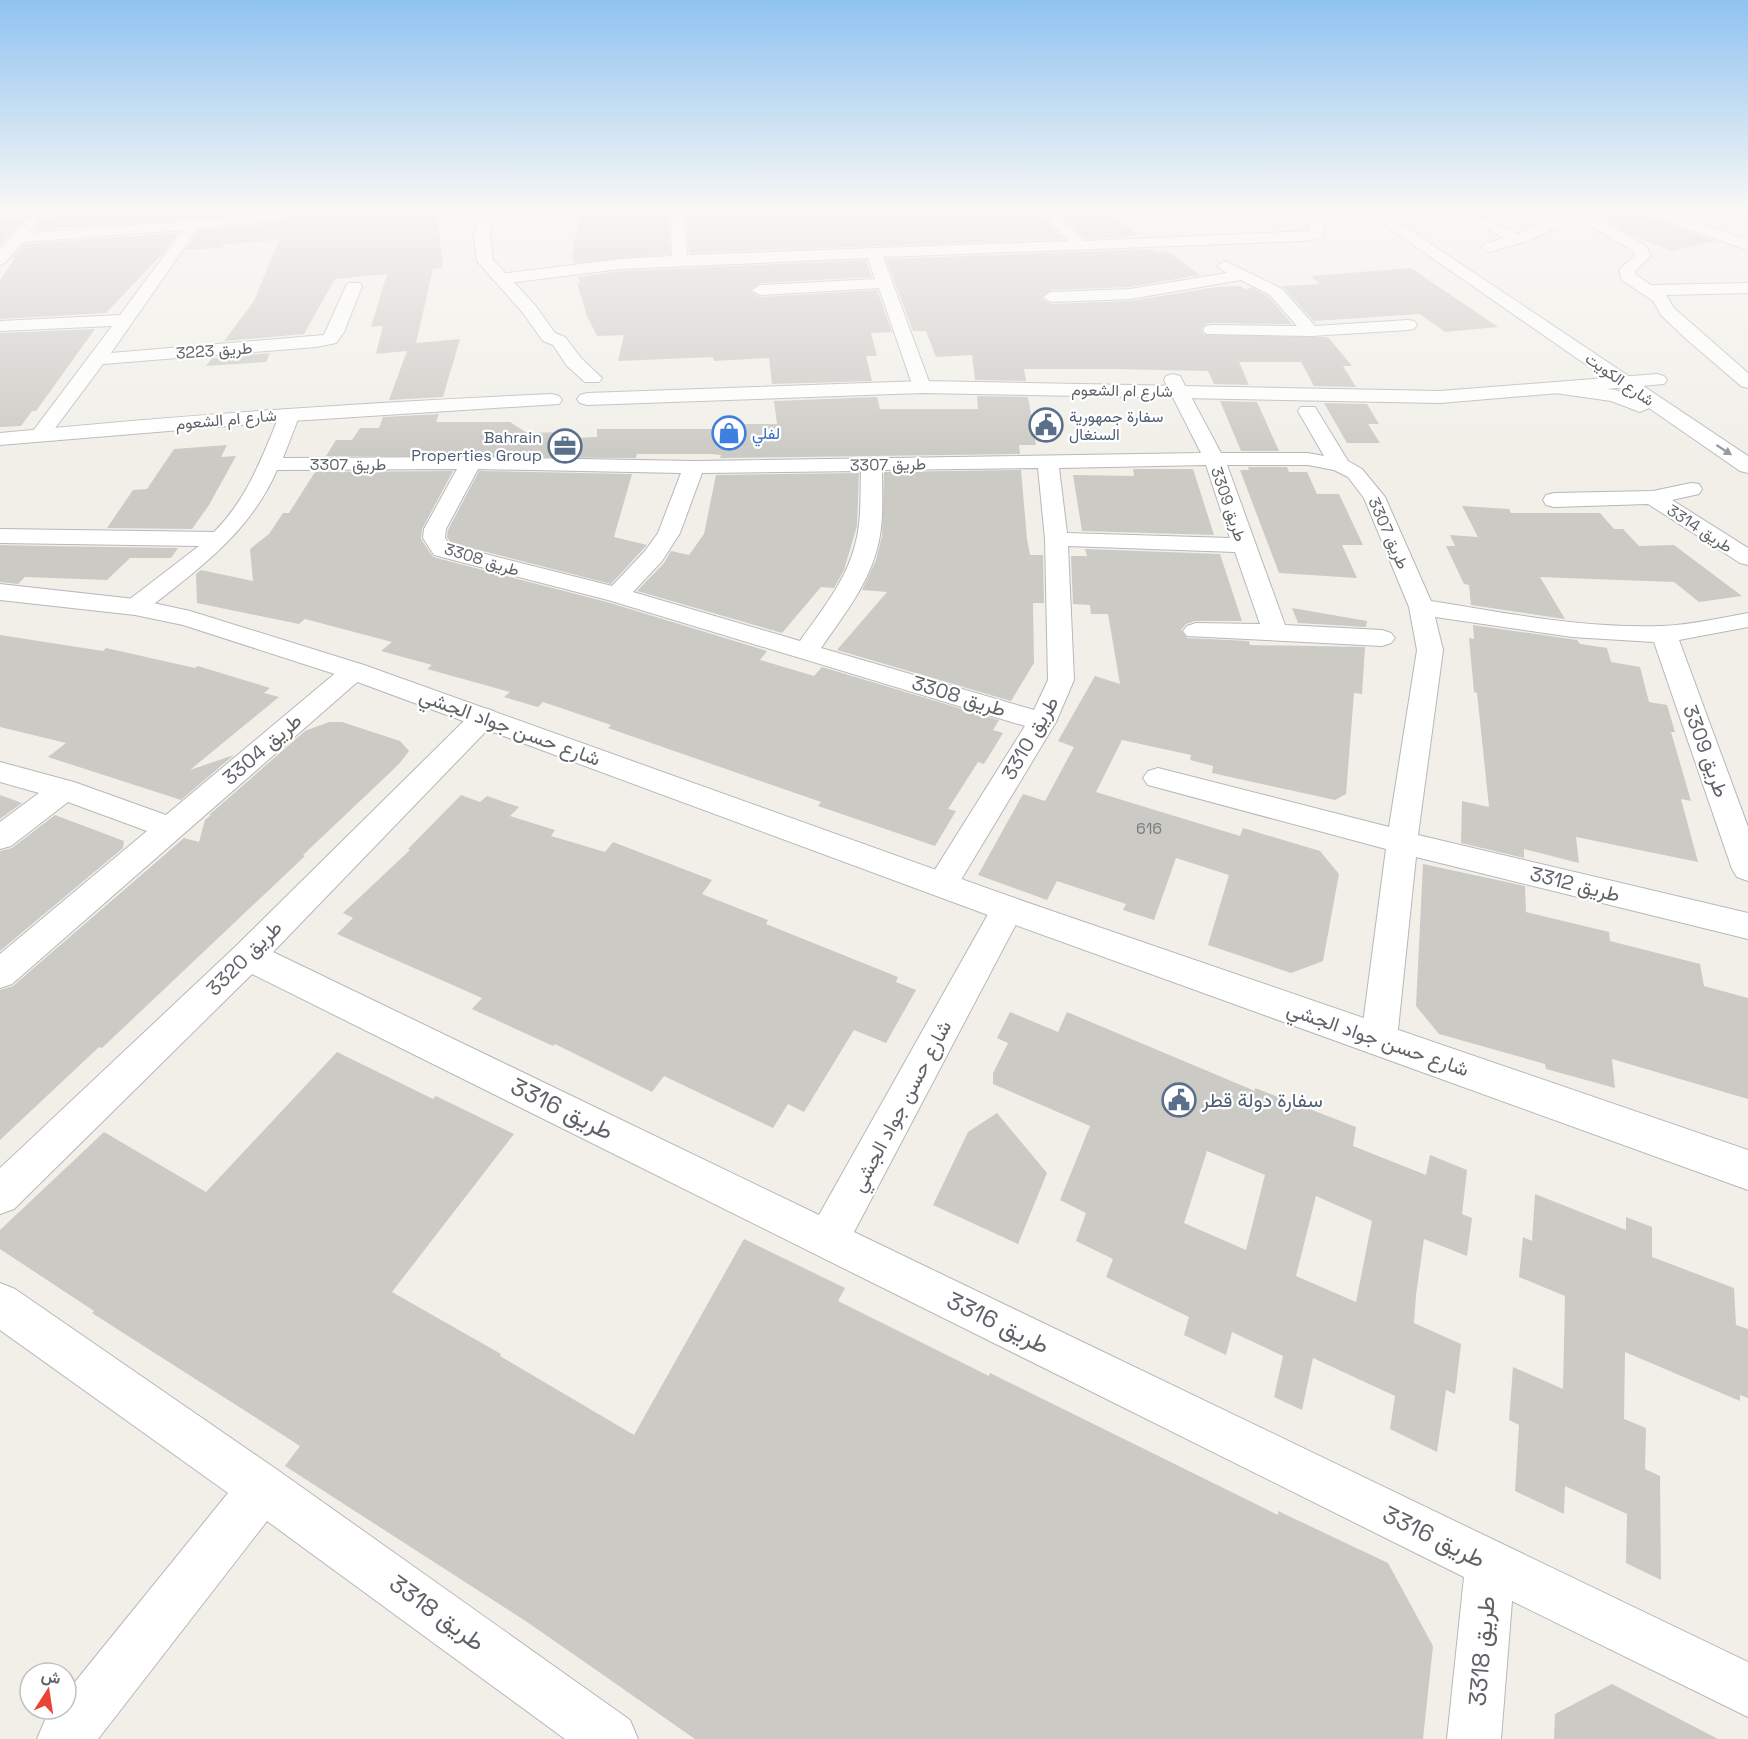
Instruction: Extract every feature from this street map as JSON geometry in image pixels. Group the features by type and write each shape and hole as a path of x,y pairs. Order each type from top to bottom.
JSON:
{"street":[{"path":"40,435 144,293"},
{"name":"طريق 3223","path":"97,359 330,339 351,293"},
{"path":"514,293 529,309 549,337 559,341 574,362 595,379 601,388 597,394 587,399"},
{"path":"888,293 920,382"},
{"path":"1051,297 1135,293"},
{"path":"1277,293 1311,331"},
{"name":"شارع الكويت","path":"1495,293 1748,466"},
{"path":"1653,293 1660,298 1667,311 1691,334 1748,382"},
{"path":"0,326 125,320"},
{"path":"1212,330 1311,331 1408,325"},
{"path":"1555,333 1569,358 1557,374 1687,426"},
{"path":"549,337 547,343 551,360"},
{"name":"شارع ام الشعوم","path":"0,439 290,414 452,403 554,386 574,376 649,387 920,382 1176,386 1420,397 1481,395 1557,374 1617,378 1652,376"},
{"name":"شارع ام الشعوم","path":"554,386 573,401 920,382"},
{"name":"طريق 3309","path":"1176,386 1214,459 1275,632"},
{"path":"1308,411 1340,465"},
{"path":"135,607 220,539 243,513 290,414"},
{"name":"طريق 3307","path":"268,464 694,467 1308,459 1340,465 1355,473 1374,497 1420,607"},
{"name":"طريق 3310","path":"942,884 1042,722 1061,680 1056,539 1048,461"},
{"name":"طريق 3308","path":"471,464 435,529 436,544 442,550 617,595 1042,722"},
{"path":"807,650 850,586 864,554 870,530 871,464"},
{"path":"617,595 654,556 669,533 694,467"},
{"path":"1554,500 1653,497 1691,489"},
{"name":"طريق 3314","path":"1653,497 1748,558"},
{"path":"0,536 220,539"},
{"path":"1056,539 1244,545"},
{"name":"شارع حسن جواد الجشي","path":"0,592 135,607 190,619 354,671 1008,909 1748,1170"},
{"path":"1379,1039 1402,843 1430,650 1420,607 1590,630 1664,634 1748,620"},
{"path":"1196,631 1275,632 1382,639"},
{"name":"طريق 3309","path":"1664,634 1748,869"},
{"name":"طريق 3304","path":"0,974 354,671"},
{"name":"طريق 3320","path":"0,1195 248,956 484,717"},
{"path":"0,772 64,789 170,828"},
{"name":"طريق 3312","path":"1158,778 1402,843 1748,926"},
{"path":"0,838 64,789"},
{"name":"شارع حسن جواد الجشي","path":"828,1240 1008,909"},
{"name":"طريق 3316","path":"248,956 1748,1690"},
{"name":"طريق 3318","path":"0,1304 262,1488 611,1739"},
{"path":"64,1739 262,1488"},
{"name":"طريق 3318","path":"1474,1739 1490,1564"}],"building":[{"path":"0,293 125,293 106,313 0,319"},
{"path":"257,293 327,293 304,334 224,341 254,301"},
{"path":"381,293 427,293 416,343 460,339 443,397 389,400 407,351 376,354 383,326 371,327"},
{"path":"580,293 754,293 760,297 878,293 892,332 871,333 877,356 866,356 872,381 772,384 769,358 714,361 713,357 618,361 624,335 597,336 587,316"},
{"path":"899,293 1047,293 1041,298 1051,304 1130,301 1178,293 1262,293 1269,297 1292,324 1212,323 1206,324 1201,329 1204,335 1328,337 1352,366 1343,366 1356,387 1314,386 1301,362 1239,362 1249,385 1214,384 1208,371 1113,369 1024,369 1026,381 975,380 972,355 936,357 926,331 913,331"},
{"path":"1288,293 1448,293 1498,327 1445,332 1420,314 1314,321 1316,324"},
{"path":"95,329 36,411 32,411 21,426 0,427 0,333"},
{"path":"270,353 266,362 206,366 212,358"},
{"path":"977,396 1028,397 1036,445 1019,445 1020,454 720,458 721,455 711,454 637,454 636,458 326,456 336,440 352,440 360,428 379,428 383,417 439,414 436,422 510,422 527,433 567,432 566,435 578,434 577,438 597,437 597,429 715,429 716,424 777,424 774,401 877,397 880,409 978,409"},
{"path":"1220,401 1257,402 1279,451 1241,451"},
{"path":"1324,403 1367,404 1379,424 1368,424 1380,443 1347,443"},
{"path":"227,445 221,457 236,456 209,505 192,529 107,528 133,490 147,489 174,449"},
{"path":"1248,467 1287,467 1289,472 1307,472 1317,494 1339,494 1363,545 1342,545 1357,578 1279,573 1240,470 1249,470"},
{"path":"1133,469 1193,469 1214,535 1082,531 1073,475 1134,476"},
{"path":"1021,470 1030,555 1043,555 1044,603 1033,603 1034,663 1011,701 837,650 887,592 862,590 876,560 882,536 884,472"},
{"path":"453,471 422,529 421,539 433,557 607,602 767,651 760,660 814,676 822,667 999,720 993,730 1003,733 984,764 978,762 948,809 956,811 935,846 818,806 821,802 608,728 611,725 543,702 538,707 504,697 510,692 427,669 432,665 381,651 392,642 305,619 299,624 197,603 196,574 201,570 253,581 250,549 269,534 283,513 289,513 315,472"},
{"path":"479,471 632,474 614,537 647,545 611,584 451,543 447,537 448,530"},
{"path":"859,473 857,526 844,570 834,588 821,587 782,633 637,591 664,563 671,551 689,555 704,534 716,475"},
{"path":"1462,506 1509,509 1511,513 1600,513 1614,529 1623,529 1639,546 1674,545 1742,596 1699,602 1674,582 1540,577 1565,619 1471,605 1469,585 1464,584 1446,546 1455,546 1450,535 1478,537"},
{"path":"0,545 178,548 171,558 130,558 107,580 25,577 18,584 0,582"},
{"path":"1085,549 1220,554 1242,621 1195,621 1186,624 1181,630 1187,638 1249,641 1250,645 1365,647 1362,694 1354,693 1346,794 1335,800 1212,773 1213,766 1190,760 1191,755 1122,740 1096,792 1240,836 1243,828 1320,851 1339,874 1323,961 1291,973 1208,945 1229,875 1176,858 1154,920 1123,910 1126,904 1057,881 1047,900 978,875 1023,794 1045,801 1074,747 1058,741 1095,676 1120,684 1108,614 1091,614 1090,605 1073,604 1071,556 1087,556"},
{"path":"1292,608 1367,621 1366,627 1298,623"},
{"path":"1473,625 1577,640 1580,644 1607,648 1611,662 1640,667 1649,702 1667,705 1675,732 1671,732 1691,801 1681,799 1698,862 1576,837 1579,863 1524,849 1524,858 1461,843 1462,801 1489,807 1469,638 1474,639"},
{"path":"0,635 103,651 106,648 195,668 198,666 270,688 264,693 279,697 190,770 234,755 181,800 48,757 66,743 0,727"},
{"path":"329,722 342,722 400,741 409,751 399,764 303,855 305,856 102,1048 99,1047 0,1140 0,990 13,986 184,838 199,842 205,820 211,815 209,815 305,731"},
{"path":"0,795 22,803 0,819"},
{"path":"461,795 480,802 487,796 519,807 510,816 555,830 551,836 605,852 613,842 712,880 702,894 768,920 766,924 898,977 896,982 916,990 886,1043 854,1030 804,1112 788,1104 773,1128 664,1076 652,1092 555,1044 553,1046 472,1009 482,998 337,934 353,918 343,913 410,850 408,849"},
{"path":"55,815 124,841 123,848 0,951 0,851 12,848"},
{"path":"1423,864 1525,886 1526,912 1609,932 1610,941 1700,964 1704,986 1748,998 1748,1099 1612,1059 1615,1088 1546,1069 1545,1064 1439,1034 1416,1006"},
{"path":"1010,1012 1058,1032 1067,1012 1255,1091 1255,1088 1356,1127 1353,1146 1426,1175 1430,1155 1467,1170 1462,1214 1472,1218 1467,1256 1424,1239 1416,1295 1414,1323 1461,1344 1455,1394 1446,1390 1437,1452 1390,1429 1395,1396 1313,1358 1302,1410 1274,1397 1283,1356 1232,1332 1226,1355 1184,1335 1189,1317 1106,1277 1113,1259 1076,1241 1086,1213 1060,1200 1090,1126 993,1084 993,1073 1008,1043 997,1038","holes":["1207,1151 1265,1175 1246,1250 1184,1223","1316,1196 1372,1221 1356,1302 1296,1276"]},
{"path":"337,1052 433,1099 436,1096 514,1134 392,1292 501,1354 500,1356 634,1435 744,1239 845,1288 838,1301 1278,1515 1278,1511 1388,1563 1433,1646 1423,1739 695,1739 530,1624 285,1466 300,1446 92,1313 94,1311 0,1249 0,1230 104,1132 206,1192"},
{"path":"997,1113 1047,1173 1018,1244 933,1205 968,1132"},
{"path":"1535,1194 1626,1230 1626,1217 1652,1227 1652,1257 1734,1288 1736,1325 1748,1329 1748,1398 1740,1395 1740,1401 1625,1352 1624,1419 1646,1428 1645,1469 1660,1476 1661,1580 1626,1563 1627,1514 1565,1486 1564,1514 1515,1491 1519,1425 1509,1420 1513,1367 1563,1389 1565,1296 1519,1277 1523,1237 1532,1241"},
{"path":"1612,1684 1718,1739 1554,1739 1555,1714"}],"place":[{"name":"سفارة جمهورية السنغال","path":"1046,425"},
{"name":"لفلي","path":"729,433"},
{"name":"Bahrain Properties Group","path":"565,446"},
{"name":"سفارة دولة قطر","path":"1179,1100"}]}
